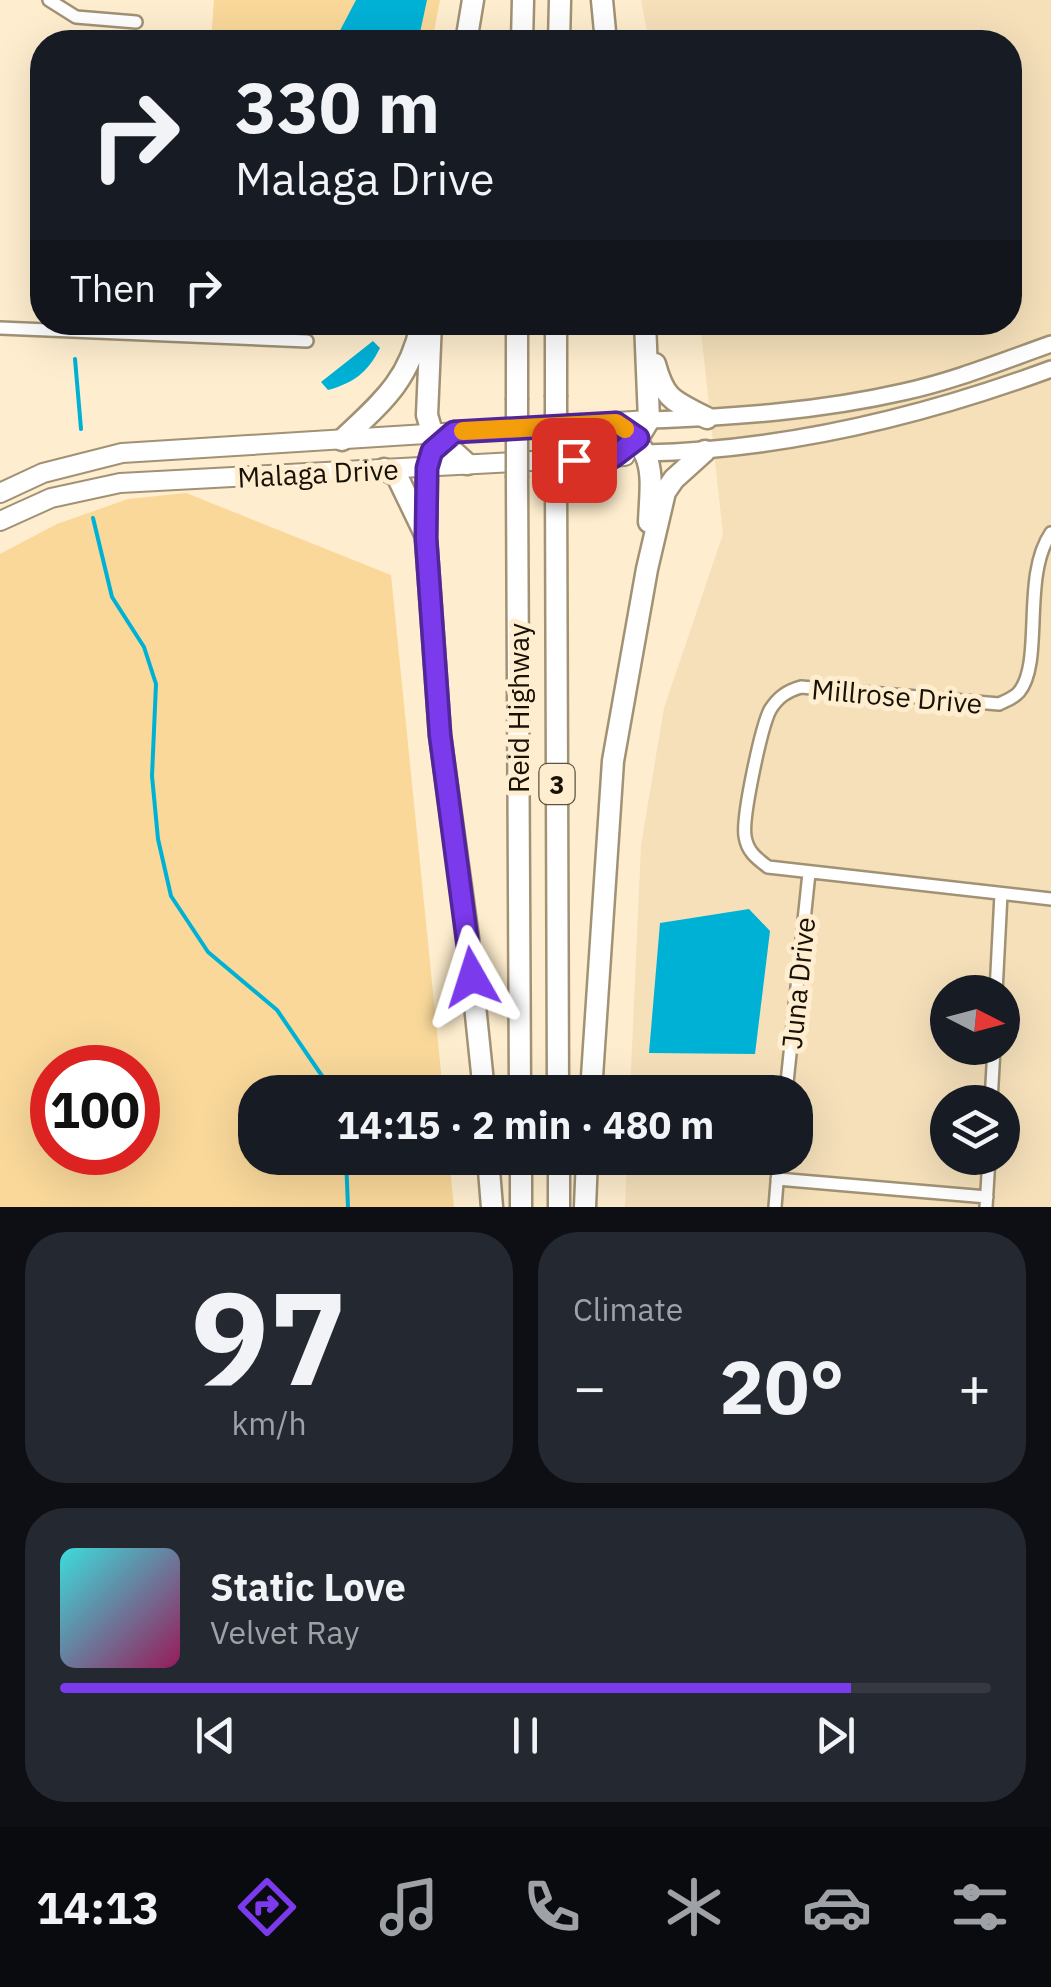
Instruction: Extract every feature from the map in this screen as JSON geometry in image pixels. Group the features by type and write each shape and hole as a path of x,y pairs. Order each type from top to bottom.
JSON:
{"highway":[{"path":"468,30 472,0"},
{"path":"522,0 522,30"},
{"path":"560,0 560,30"},
{"path":"602,0 605,30"},
{"path":"342,440 398,386 415,353 419,335"},
{"path":"430,335 427,416 468,464"},
{"name":"Reid Highway","path":"517,335 520,1075"},
{"name":"Reid Highway","path":"556,335 558,1075"},
{"path":"646,335 644,437 651,471 647,569"},
{"path":"649,335 666,395 707,418"},
{"path":"616,423 644,437"},
{"path":"442,435 427,468 426,538 440,735 482,1075"},
{"path":"613,457 644,437"},
{"path":"592,1075 613,761 647,569 665,492 674,478 705,451"},
{"path":"384,470 397,476 426,538"},
{"path":"489,1175 492,1207"},
{"path":"520,1175 521,1207"},
{"path":"558,1175 559,1207"},
{"path":"586,1207 587,1175"}],"main road":[{"path":"644,437 707,418 774,414 906,392 1051,344"},
{"path":"644,437 705,451 773,443 958,402 1051,368"},
{"name":"Malaga Drive","path":"0,492 43,474 122,453 616,423"},
{"name":"Malaga Drive","path":"0,521 51,498 120,483 613,457"}],"street":[{"path":"49,0 76,17 136,22"},
{"path":"0,328 30,327"},
{"path":"228,335 307,340"},
{"name":"Millrose Drive","path":"1051,533 1037,566 1027,677 1018,695 999,704 801,687 789,690 779,698 764,726 744,834 751,854 768,867 1051,898"},
{"name":"Juna Drive","path":"788,1075 809,872"},
{"path":"997,975 1001,894"},
{"path":"775,1207 777,1175"},
{"path":"777,1179 987,1202 988,1175"}],"shaded area":[{"path":"214,0 440,0 434,30 212,30"},
{"path":"641,0 1051,0 1051,1207 625,1207 626,1175 813,1175 813,1075 631,1075 641,845 664,708 723,534 701,335 1022,335 1022,30 647,30"},
{"path":"186,493 391,575 441,1075 238,1075 238,1175 451,1175 454,1207 0,1207 0,554 57,524 128,499"}],"water":[{"path":"356,0 427,0 421,30 340,30"},
{"path":"373,341 380,348 365,370 353,380 328,390 321,382"},
{"path":"749,909 770,931 755,1054 649,1053 660,923"}],"waterway":[{"path":"75,359 81,429"},
{"path":"93,518 112,597 144,647 156,684 152,776 158,839 171,896 208,952 277,1010 321,1075"},
{"path":"347,1175 348,1207"}],"slow traffic":[{"path":"463,431 616,423 625,429"}],"route":[{"path":"472,977 440,735 426,538 427,468 432,451 454,432 616,423 638,438 613,457 574,460"}]}
